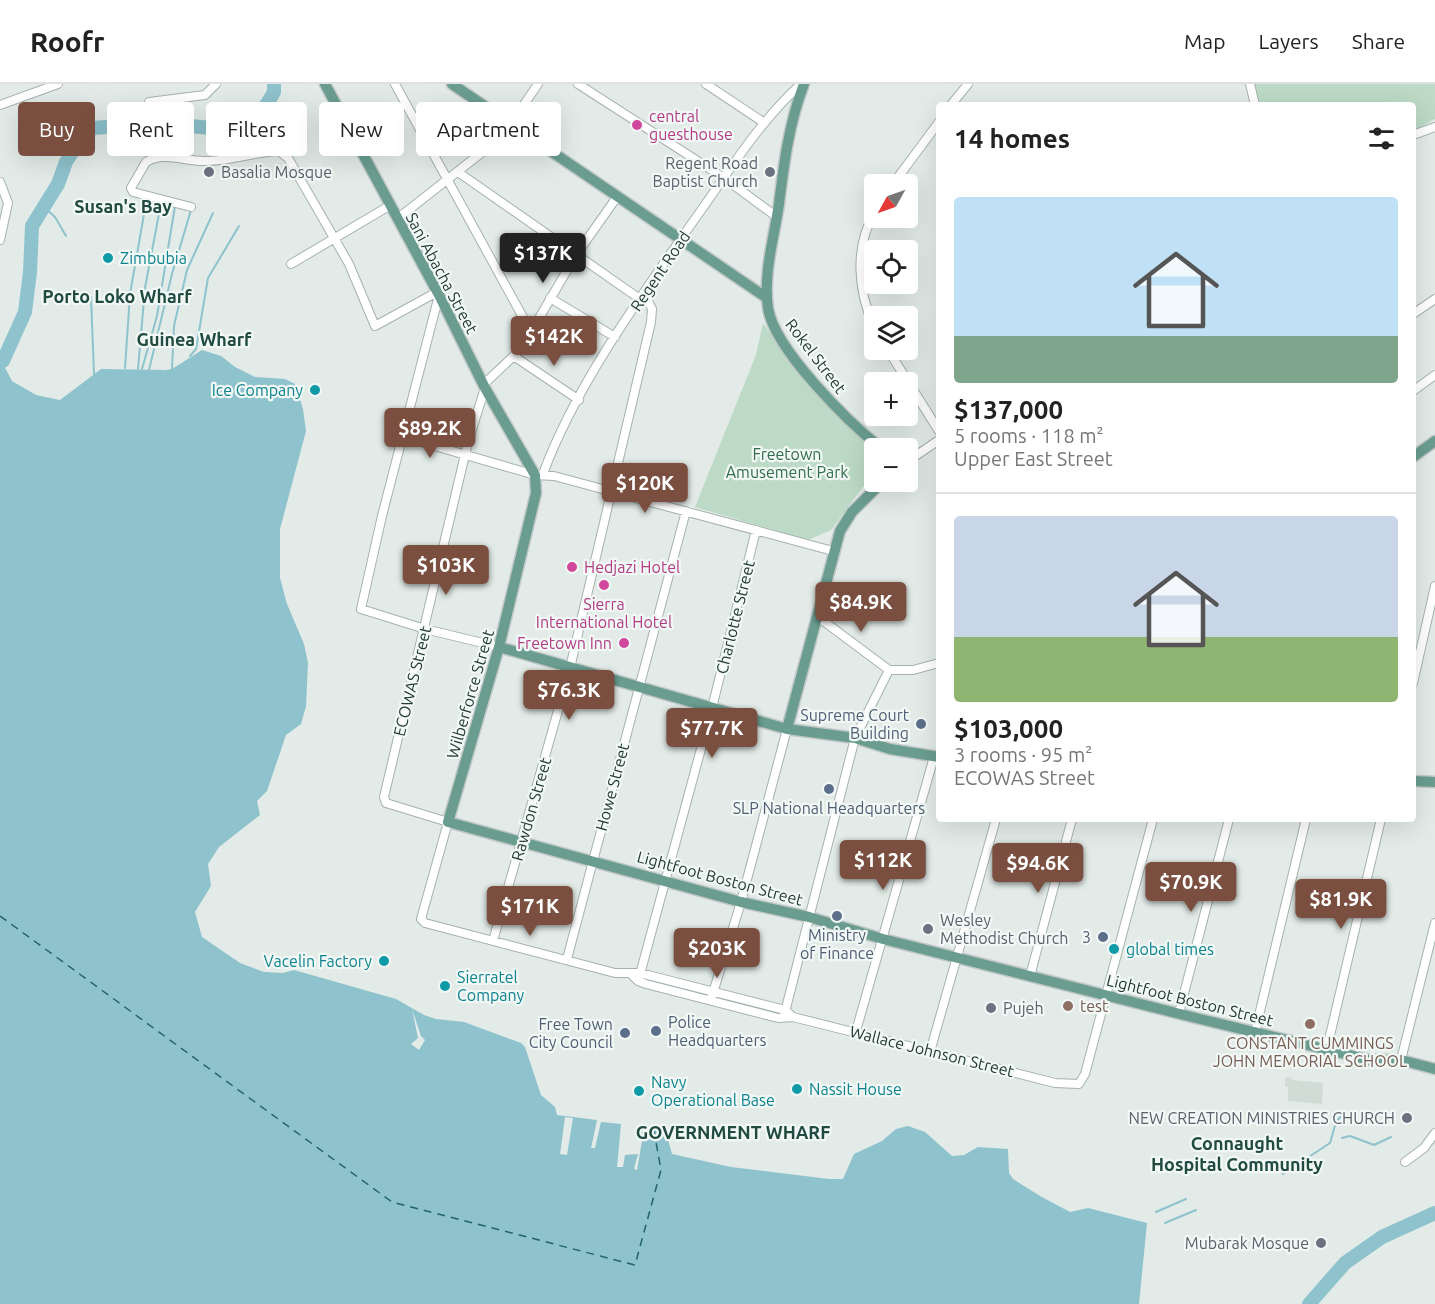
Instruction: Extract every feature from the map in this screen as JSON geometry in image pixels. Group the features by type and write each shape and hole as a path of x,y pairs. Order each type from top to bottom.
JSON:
{"main road":[{"name":"Sani Abacha Street","path":"325,84 438,293 485,386 539,474"},
{"path":"452,84 477,102"},
{"path":"556,156 767,298 788,138 802,84"},
{"name":"Rokel Street","path":"767,298 773,325 798,361 835,407 870,438"},
{"path":"1416,455 1435,441"},
{"name":"Wilberforce Street","path":"448,822 499,647 539,474"},
{"path":"787,729 818,617 833,550 840,531 852,512 872,492"},
{"path":"499,647 787,729 855,738 890,749 936,757"},
{"path":"1416,781 1435,782"},
{"name":"Lightfoot Boston Street","path":"448,822 741,902 809,917 883,939 1106,995 1370,1060 1401,1060 1435,1068"}],"street":[{"path":"0,105 58,84"},
{"path":"149,102 205,95 216,84"},
{"path":"395,84 531,332"},
{"path":"526,102 538,84"},
{"path":"578,84 724,178 777,217"},
{"path":"706,84 763,122"},
{"name":"Regent Road","path":"539,474 615,337 642,296 763,122 802,84"},
{"path":"953,102 968,84"},
{"path":"1250,84 1254,102"},
{"path":"900,174 936,126"},
{"path":"1416,134 1435,127"},
{"path":"191,207 133,192 131,188 146,162 162,156 196,161 223,160 279,151 288,158 335,236 375,326 438,293"},
{"path":"397,219 476,156"},
{"path":"458,172 576,255 642,296"},
{"path":"0,182 8,202 0,240"},
{"path":"485,386 515,357 576,255 617,197"},
{"path":"291,264 389,206"},
{"path":"866,228 861,256 866,306"},
{"path":"438,293 404,437 382,516 362,609 424,629 499,647"},
{"name":"Rawdon Street","path":"493,941 570,668 612,492 651,322 652,309 642,296"},
{"path":"550,298 615,337"},
{"path":"1416,313 1435,299"},
{"path":"515,357 579,400"},
{"path":"894,360 936,426"},
{"path":"1416,389 1435,375"},
{"name":"ECOWAS Street","path":"384,800 464,455 485,386"},
{"path":"404,437 464,455 833,550"},
{"path":"918,454 936,442"},
{"name":"Howe Street","path":"567,959 686,511"},
{"name":"Charlotte Street","path":"636,976 666,880 756,530"},
{"path":"1416,670 1435,586"},
{"path":"818,617 889,670 914,670 936,664"},
{"path":"787,1016 809,917 855,738 889,670"},
{"path":"712,996 741,902 787,729"},
{"path":"856,1031 936,757"},
{"name":"Lightfoot Boston Street","path":"384,800 414,813 448,822"},
{"name":"Wilberforce Street","path":"421,919 448,822"},
{"path":"930,1052 955,957 995,822"},
{"path":"1030,976 1071,822"},
{"path":"1106,995 1152,822"},
{"path":"1179,1013 1228,822"},
{"path":"1255,1032 1305,822"},
{"path":"1327,1048 1381,822"},
{"name":"Wallace Johnson Street","path":"421,919 425,923 615,973 636,976 787,1016 856,1031 930,1052 1071,1085 1079,1084 1085,1074 1106,995"},
{"path":"1401,1060 1435,923"},
{"path":"1405,1162 1424,1148 1435,1134"}],"shaded area":[{"path":"1285,1077 1292,1078 1292,1080 1323,1083 1322,1104 1288,1101"}],"green space":[{"path":"1249,84 1435,84 1435,119 1416,129 1416,102 1256,102"},
{"name":"Freetown Amusement Park","path":"763,323 814,391 843,422 864,439 864,485 831,530 808,540 695,507 756,355"}],"water":[{"path":"202,350 221,356 235,367 255,377 285,379 295,384 303,409 306,431 280,529 280,578 287,604 304,644 308,663 306,706 301,724 286,735 267,791 257,801 260,815 219,847 208,864 211,886 195,912 202,937 240,963 264,972 283,973 294,970 396,999 424,1015 436,1019 464,1022 521,1043 525,1047 541,1095 555,1107 557,1115 597,1120 591,1148 595,1148 601,1122 621,1124 617,1167 623,1167 625,1155 638,1154 634,1169 637,1170 642,1141 638,1126 666,1132 672,1154 731,1167 829,1179 843,1179 854,1154 882,1141 896,1129 908,1126 925,1132 952,1156 964,1155 978,1147 1008,1149 1009,1173 1013,1179 1070,1212 1088,1208 1147,1223 1139,1304 0,1304 0,358 12,381 36,395 60,400 101,369 172,369"}],"pier":[{"path":"412,1009 421,1036 425,1040 419,1050 411,1044 418,1038"},
{"path":"565,1117 573,1118 567,1155 560,1154"}],"waterway":[{"path":"3,361 25,312 32,226 58,184 66,162 81,139 93,128 156,123 212,128 252,119 267,104 274,92 274,84"},
{"path":"125,368 130,294 147,197"},
{"path":"138,369 145,288 161,203"},
{"path":"142,369 157,316 175,206"},
{"path":"44,207 55,217 66,236"},
{"path":"149,370 172,274 191,210"},
{"path":"172,369 174,326 187,270 213,213"},
{"path":"190,356 196,349 208,278 239,226"},
{"path":"91,297 94,374"},
{"path":"1283,1174 1330,1143 1336,1122 1343,1114"},
{"path":"1342,1138 1350,1136 1374,1145 1391,1137"},
{"path":"1156,1212 1186,1199"},
{"path":"1165,1223 1196,1210"},
{"path":"1428,1216 1435,1212"},
{"path":"1309,1304 1345,1263 1382,1237 1435,1213"}],"ferry route":[{"path":"0,916 392,1202 635,1265 661,1170 654,1131"}],"place":[{"name":"central guesthouse","path":"637,125"},
{"name":"Basalia Mosque","path":"209,172"},
{"name":"Regent Road Baptist Church","path":"770,172"},
{"name":"Zimbubia","path":"108,258"},
{"name":"Ice Company","path":"315,390"},
{"name":"Hedjazi Hotel","path":"572,567"},
{"name":"Sierra International Hotel","path":"604,585"},
{"name":"Freetown Inn","path":"624,643"},
{"name":"Supreme Court Building","path":"921,724"},
{"name":"SLP National Headquarters","path":"829,789"},
{"name":"Ministry of Finance","path":"837,916"},
{"name":"Wesley Methodist Church","path":"928,929"},
{"name":"3","path":"1103,937"},
{"name":"global times","path":"1114,949"},
{"name":"Vacelin Factory","path":"384,961"},
{"name":"Sierratel Company","path":"445,986"},
{"name":"test","path":"1068,1006"},
{"name":"Pujeh","path":"991,1008"},
{"name":"CONSTANT CUMMINGS JOHN MEMORIAL SCHOOL","path":"1310,1024"},
{"name":"Police Headquarters","path":"656,1031"},
{"name":"Free Town City Council","path":"625,1033"},
{"name":"Nassit House","path":"797,1089"},
{"name":"Navy Operational Base","path":"639,1091"},
{"name":"NEW CREATION MINISTRIES CHURCH","path":"1407,1118"},
{"name":"Mubarak Mosque","path":"1321,1243"}],"district":[{"name":"Susan's Bay","path":"123,207"},
{"name":"Porto Loko Wharf","path":"117,297"},
{"name":"Guinea Wharf","path":"194,340"},
{"name":"GOVERNMENT WHARF","path":"733,1133"},
{"name":"Connaught Hospital Community","path":"1237,1154"}]}
